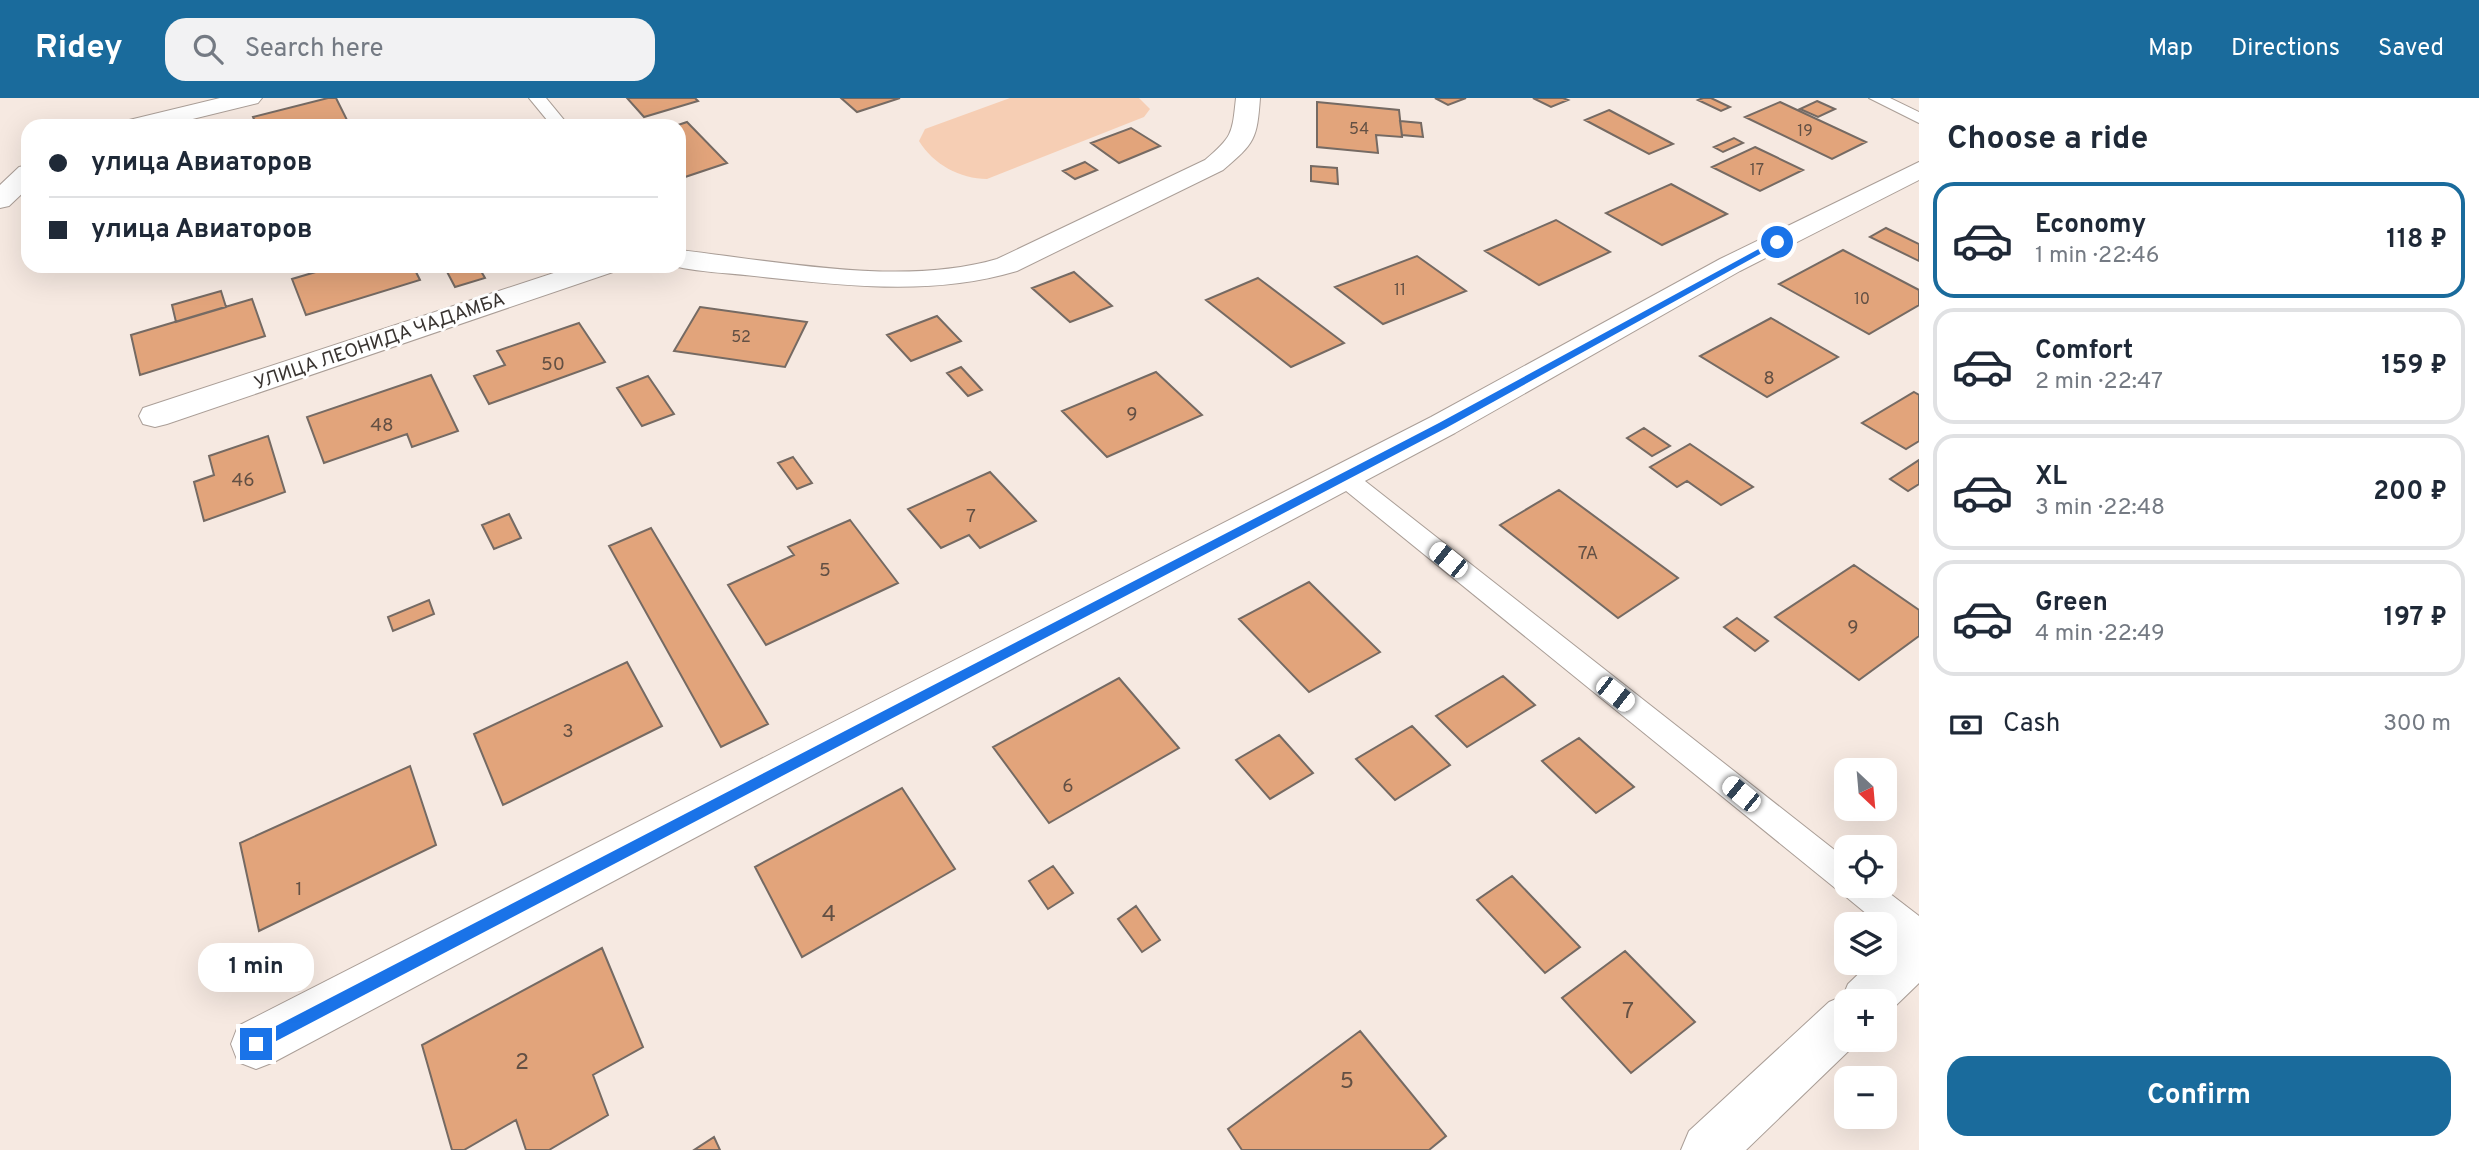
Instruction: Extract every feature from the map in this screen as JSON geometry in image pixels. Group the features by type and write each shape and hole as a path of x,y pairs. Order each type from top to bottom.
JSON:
{"street":[{"path":"163,119 250,98"},
{"path":"686,260 864,279 916,279 983,272 1007,265 1107,219 1214,165 1234,148 1245,132 1248,98"},
{"path":"256,1044 1443,425 1730,265 1919,170"},
{"path":"0,200 21,180"},
{"name":"УЛИЦА ЛЕОНИДА ЧАДАМБА","path":"155,416 582,273"},
{"path":"1878,989 1919,950"},
{"path":"1708,1150 1834,1030"}],"lane":[{"path":"537,98 555,119"},
{"path":"1877,98 1919,118"},
{"path":"1343,476 1834,868"},
{"path":"1871,898 1919,936"}],"shaded area":[{"path":"1010,98 1139,98 1150,109 1144,117 987,179 948,169 932,157 919,141 925,129"}],"building":[{"path":"336,98 346,119 254,119 253,117"},
{"path":"627,98 695,98 698,101 644,117"},
{"path":"841,98 900,98 857,112"},
{"path":"1435,98 1466,98 1448,105"},
{"path":"1533,98 1563,98 1568,100 1551,107"},
{"path":"1711,98 1730,107 1721,111 1698,100"},
{"path":"1817,101 1835,109 1818,117 1800,109"},
{"path":"1317,102 1399,110 1402,137 1376,135 1378,153 1317,147"},
{"path":"1780,102 1866,142 1832,159 1745,117"},
{"path":"1609,110 1673,144 1649,154 1585,120"},
{"path":"1400,121 1421,123 1423,137 1402,135"},
{"path":"687,122 727,163 686,177"},
{"path":"1131,128 1160,146 1119,163 1091,143"},
{"path":"1734,138 1743,143 1723,152 1714,147"},
{"path":"1755,147 1803,170 1760,191 1712,167"},
{"path":"1085,162 1097,170 1075,179 1063,171"},
{"path":"1311,166 1337,168 1338,184 1311,181"},
{"path":"1671,184 1727,214 1662,245 1606,213"},
{"path":"1556,220 1610,252 1539,285 1485,251"},
{"path":"1886,228 1919,244 1919,261 1870,237"},
{"path":"1843,250 1919,290 1919,305 1869,334 1779,284"},
{"path":"1417,256 1466,291 1383,324 1335,287"},
{"path":"1074,272 1112,306 1070,322 1032,288"},
{"path":"312,273 416,273 420,280 306,315 292,279"},
{"path":"448,273 482,273 485,278 455,287"},
{"path":"1258,278 1344,343 1291,367 1206,300"},
{"path":"221,291 226,307 176,322 172,305"},
{"path":"252,299 265,336 140,375 131,335"},
{"path":"700,307 807,322 785,367 674,351"},
{"path":"937,316 961,341 911,361 887,335"},
{"path":"1771,318 1838,357 1767,397 1700,356"},
{"path":"579,323 605,362 489,404 474,376 505,365 497,351"},
{"path":"961,367 982,390 968,396 947,373"},
{"path":"1156,372 1202,415 1107,457 1062,411"},
{"path":"431,375 458,431 412,447 407,434 324,463 307,417"},
{"path":"648,376 674,414 642,426 617,388"},
{"path":"1914,392 1919,395 1919,441 1906,449 1862,423"},
{"path":"1644,428 1670,446 1652,456 1627,438"},
{"path":"268,436 285,492 204,521 194,482 214,475 209,456"},
{"path":"1690,444 1753,487 1721,505 1687,481 1677,487 1650,467"},
{"path":"793,457 812,483 797,489 778,463"},
{"path":"1919,460 1919,484 1908,491 1890,479"},
{"path":"990,472 1036,521 980,548 969,535 941,548 908,509"},
{"path":"1559,490 1678,578 1618,618 1500,525"},
{"path":"509,514 521,538 494,549 482,525"},
{"path":"850,520 898,583 766,645 728,585 794,555 788,547"},
{"path":"651,528 768,724 721,747 609,546"},
{"path":"1854,565 1919,610 1919,636 1859,680 1775,617"},
{"path":"1309,582 1380,652 1309,692 1239,619"},
{"path":"429,600 434,614 393,631 388,617"},
{"path":"1737,618 1768,641 1755,651 1724,627"},
{"path":"627,662 662,726 503,805 474,734"},
{"path":"1503,676 1535,705 1467,747 1436,716"},
{"path":"1119,678 1179,748 1049,823 993,747"},
{"path":"1412,726 1450,765 1395,800 1356,759"},
{"path":"1279,735 1313,773 1270,799 1236,760"},
{"path":"1579,738 1634,787 1596,813 1542,761"},
{"path":"410,766 436,845 259,931 240,843"},
{"path":"902,788 955,869 802,957 755,867"},
{"path":"1053,866 1073,893 1048,909 1029,881"},
{"path":"1512,876 1580,947 1545,973 1477,900"},
{"path":"1136,906 1160,940 1142,952 1118,919"},
{"path":"602,948 643,1047 593,1075 608,1115 549,1150 526,1150 516,1120 464,1150 452,1150 422,1045"},
{"path":"1625,951 1695,1022 1631,1073 1562,998"},
{"path":"1360,1031 1446,1136 1429,1150 1242,1150 1228,1129"},
{"path":"714,1137 720,1150 694,1150"}],"route":[{"path":"256,1044 1443,425 1730,265 1777,242"}]}
